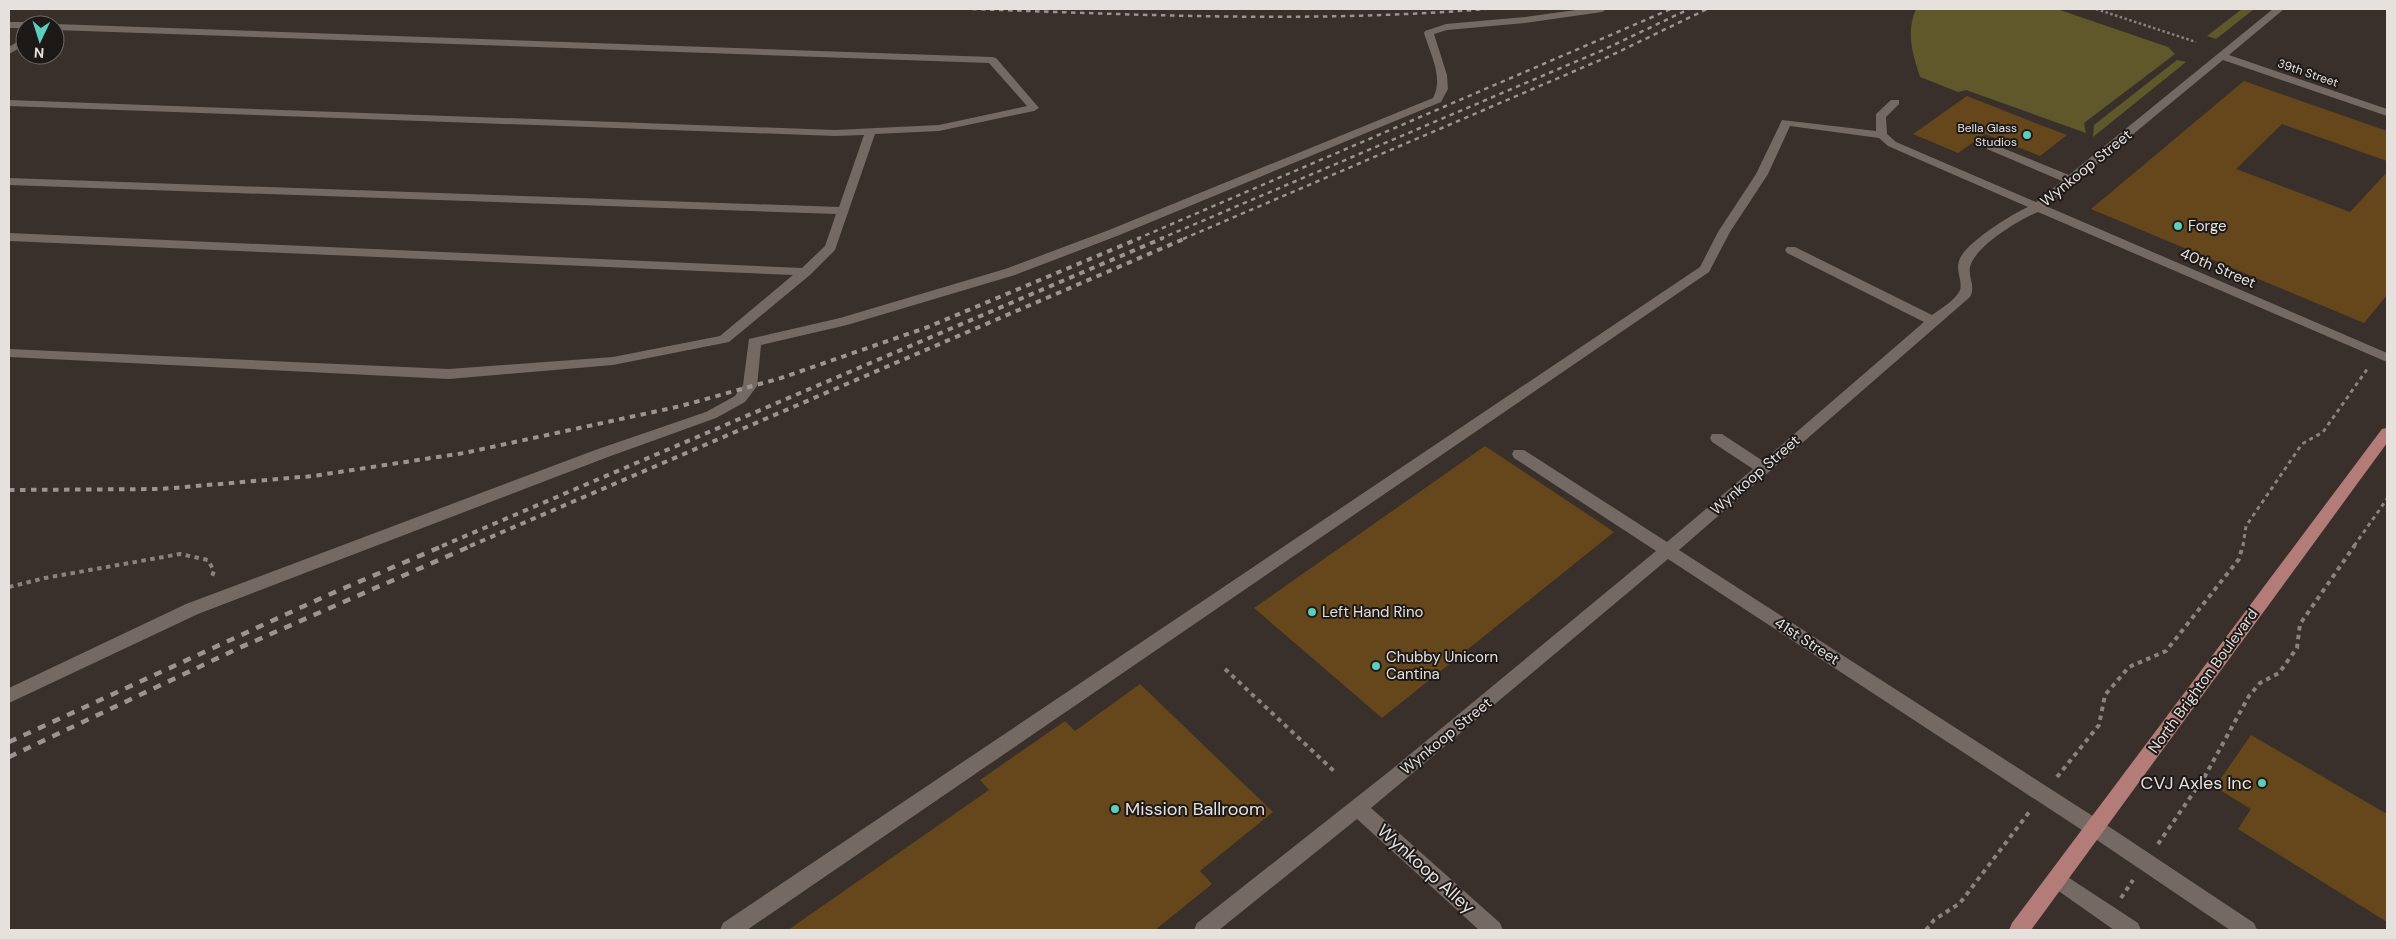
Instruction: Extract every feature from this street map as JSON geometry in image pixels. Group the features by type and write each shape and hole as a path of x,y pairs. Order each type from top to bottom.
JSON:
{"main road":[{"name":"North Brighton Boulevard","path":"2019,930 2387,432"}],"street":[{"path":"9,353 449,374 613,361 724,339 754,342 842,322 1010,272 1113,233 1437,100 1443,89 1442,75 1429,34 1446,26 1525,20 1602,9"},
{"name":"Wynkoop Street","path":"1204,930 1358,808 1668,550 1964,294 1967,283 1963,270 1967,256 2013,218 2036,208 2279,9"},
{"path":"9,103 835,133 938,128 1034,108 992,60 65,27"},
{"name":"39th Street","path":"2221,56 2387,113"},
{"path":"730,930 1705,269 1724,232 1762,174 1786,122 1882,135 1880,116 1895,102"},
{"path":"724,339 805,272 831,247 871,131"},
{"name":"40th Street","path":"1882,135 1892,144 2036,208 2387,358"},
{"path":"1991,147 2070,180"},
{"path":"9,182 843,211"},
{"path":"9,237 805,272"},
{"path":"1791,250 1933,321"},
{"path":"9,696 192,609 593,457 711,415 740,399 750,386 754,342"},
{"path":"1717,438 1764,468"},
{"name":"41st Street","path":"1519,454 2095,828 2247,930"},
{"name":"Wynkoop Alley","path":"1358,808 1493,930"},
{"path":"2057,879 2131,930"}],"path":[{"path":"2096,9 2196,42"},
{"path":"2064,768 2099,725 2105,696 2129,668 2166,651 2239,559 2245,550 2243,533 2246,526 2289,461 2302,444 2322,432 2363,374"},
{"path":"2155,848 2205,776 2249,696 2260,683 2279,673 2297,648 2300,624 2387,499"},
{"path":"9,587 45,578 180,554 208,560 214,570 210,584 192,609"},
{"path":"1225,669 1335,772"},
{"path":"1926,930 1934,920 1960,903 2023,820"},
{"path":"2123,894 2136,875"}],"shaded area":[{"path":"1916,9 2057,9 2168,47 2175,54 2084,123 2086,133 1966,90 1958,92 1920,77 1911,43 1911,26"},
{"path":"2242,9 2254,9 2216,39 2207,36"},
{"path":"2177,60 2186,62 2093,137 2094,125"}],"building":[{"name":"Forge","path":"2244,81 2387,131 2387,161 2282,124 2236,169 2350,212 2387,172 2387,295 2364,323 2091,209"},
{"path":"1967,96 2067,135 2040,156 1985,134 1958,153 1913,134"},
{"path":"1485,446 1614,532 1382,718 1254,608"},
{"name":"Mission Ballroom","path":"1140,684 1273,812 1200,871 1212,884 1155,930 788,930 989,790 980,780 1065,721 1075,731"},
{"path":"2251,735 2387,814 2387,922 2238,829 2251,809 2215,787"}],"railway":[{"path":"972,9 1293,17 1357,16 1486,9"},
{"path":"1137,239 1671,9"},
{"path":"1160,239 1603,50 1689,9"},
{"path":"1183,239 1612,55 1707,9"},
{"path":"9,490 161,489 313,476 464,453 681,406 781,378 928,327 1140,238"},
{"path":"442,546 1163,238"},
{"path":"470,546 1186,238"},
{"path":"9,742 328,595 445,545"},
{"path":"9,757 239,648 473,545"}],"place":[{"name":"Bella Glass Studios","path":"2027,135"},
{"name":"Forge","path":"2178,226"},
{"name":"Left Hand Rino","path":"1312,612"},
{"name":"Chubby Unicorn Cantina","path":"1376,666"},
{"name":"CVJ Axles Inc","path":"2262,783"},
{"name":"Mission Ballroom","path":"1115,809"}]}
